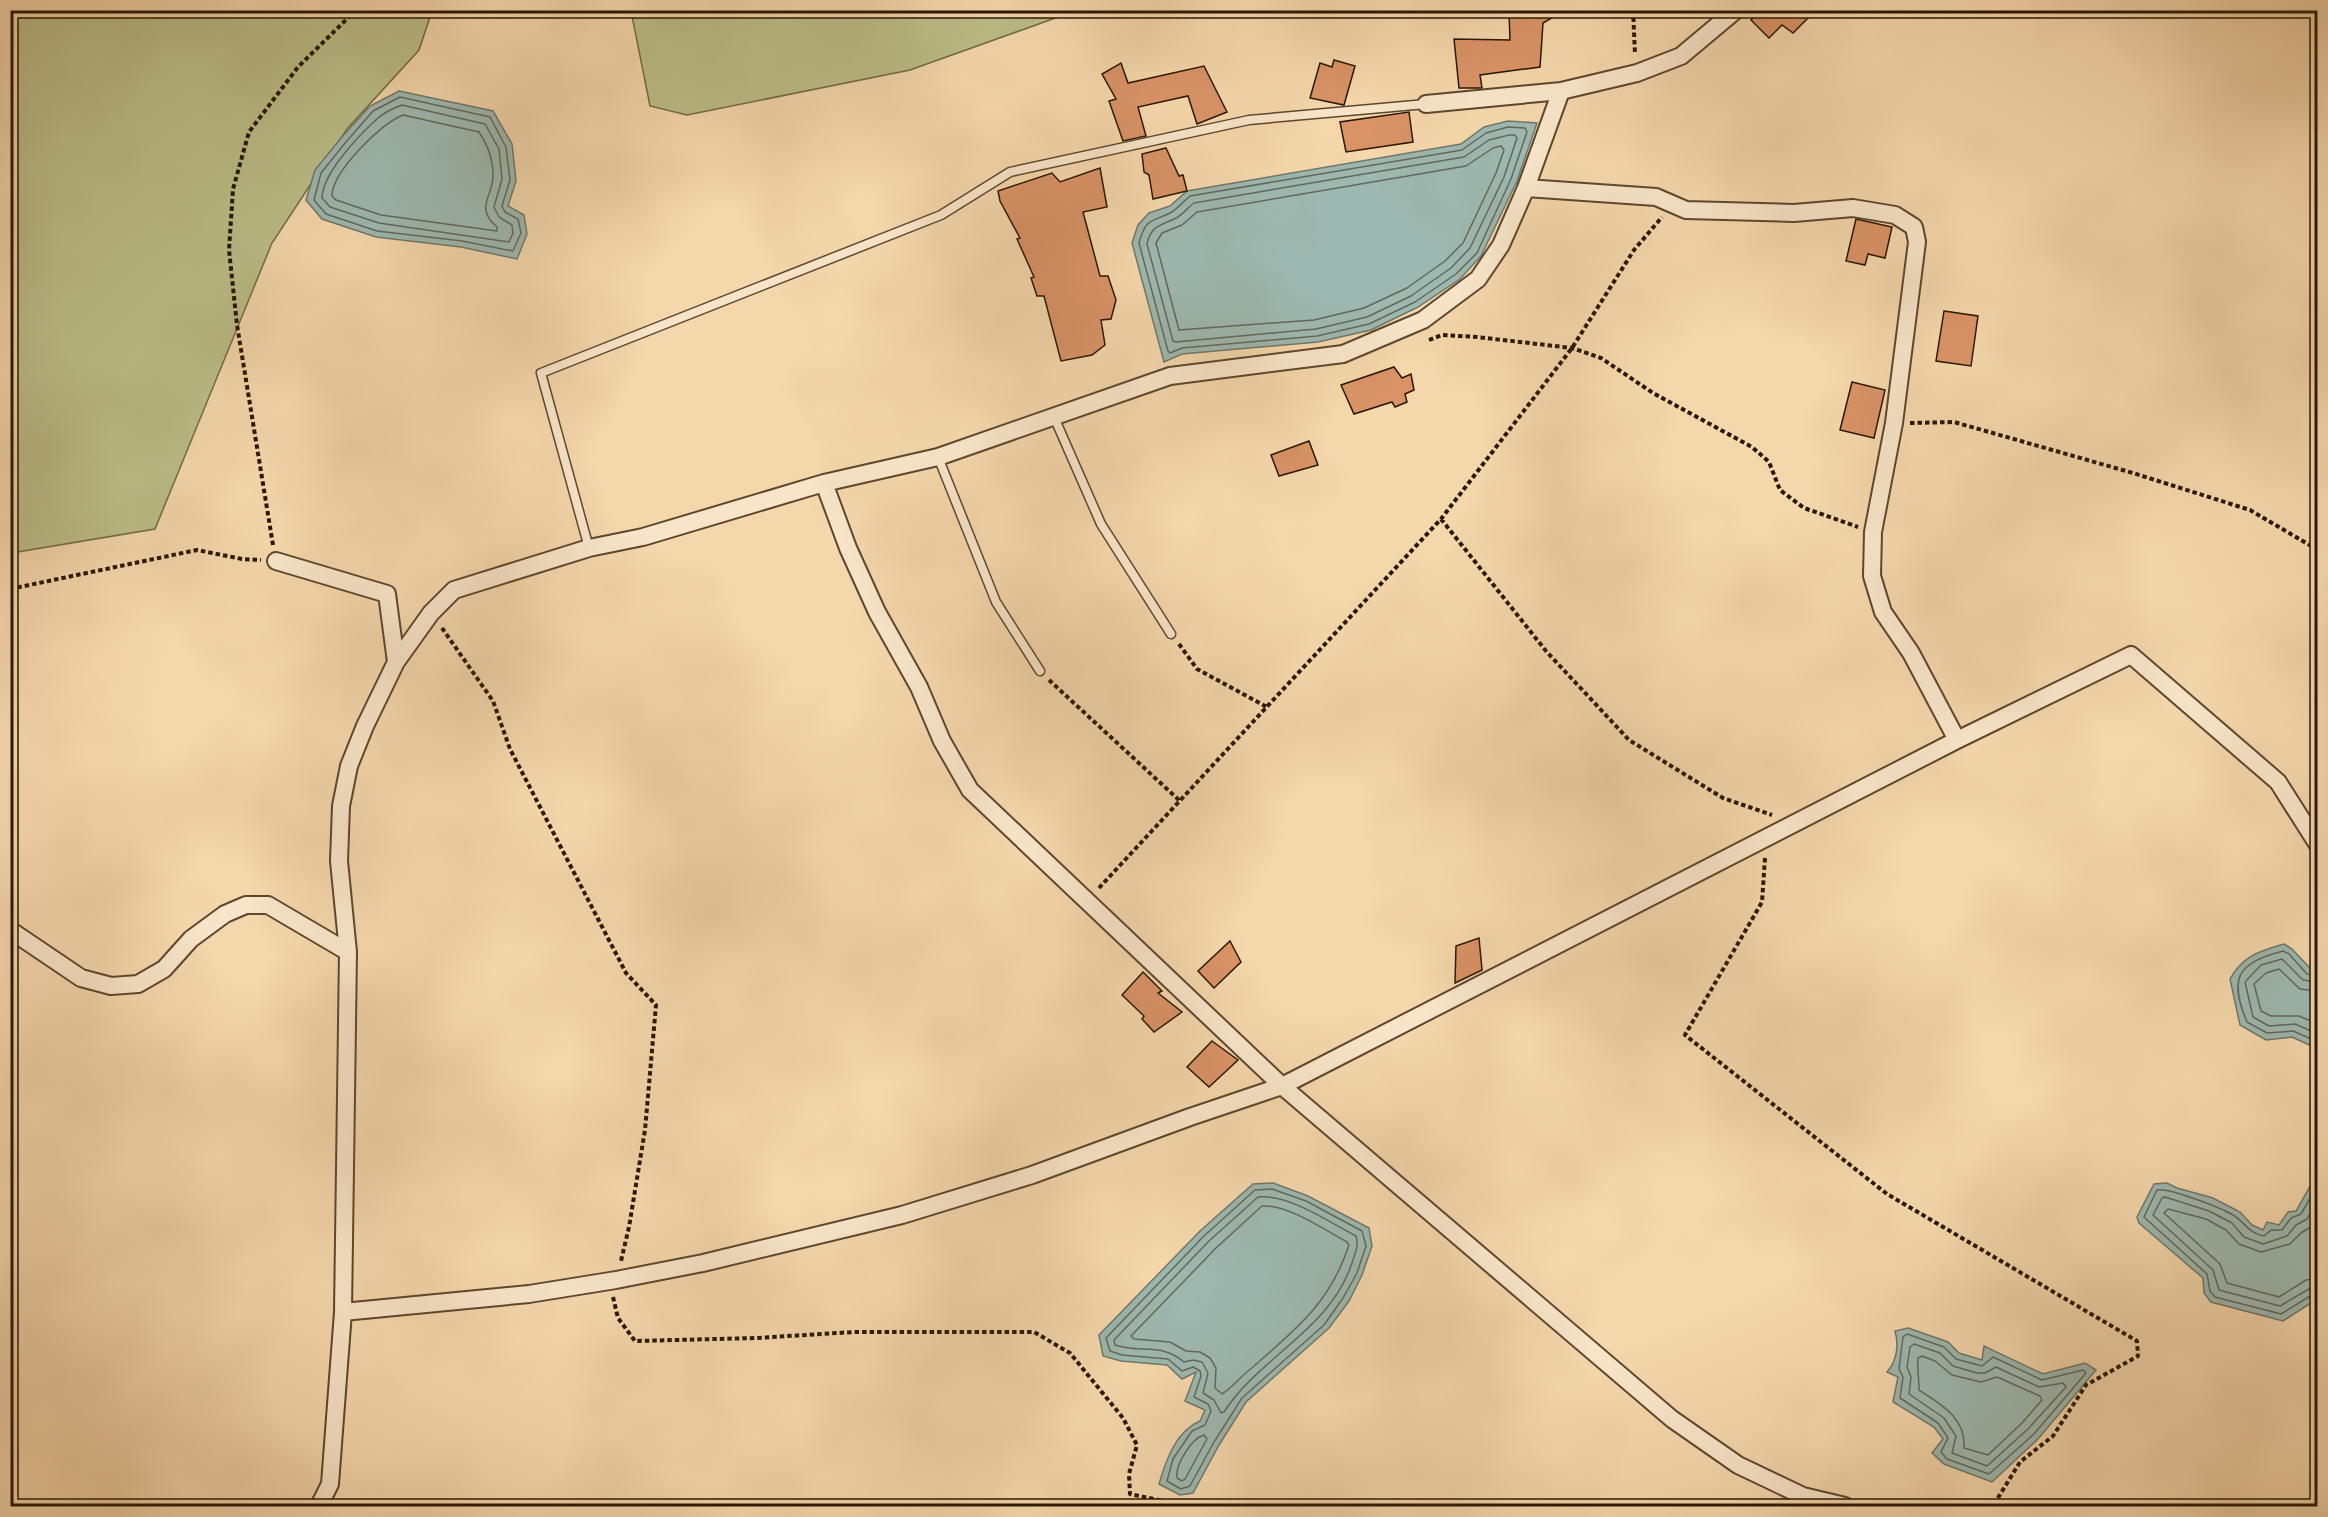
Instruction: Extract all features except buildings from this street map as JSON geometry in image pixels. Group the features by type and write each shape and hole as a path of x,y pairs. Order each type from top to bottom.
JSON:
{"street":[{"path":"1426,104 1561,91 1637,73 1681,56 1736,10"},
{"path":"319,1506 330,1484 343,1312 348,952 339,861 341,806 349,766 364,726 396,662 431,613 454,590 589,548 643,537 825,483 938,457 1170,376 1343,354 1423,320 1478,279 1501,245 1526,188 1561,91"},
{"path":"1526,188 1656,197 1686,210 1794,213 1853,208 1895,215 1914,227 1917,242 1894,423 1873,532 1872,576 1883,612 1911,653 1957,740"},
{"path":"825,483 848,548 877,612 919,687 942,741 970,790 1282,1086 1672,1419 1738,1465 1803,1496 1845,1506"},
{"path":"276,561 387,594 396,662"},
{"path":"343,1312 529,1294 703,1263 902,1215 967,1196 1282,1086 1957,740 2131,655 2278,782 2318,845"},
{"path":"10,930 81,978 111,986 138,984 164,969 191,939 225,914 246,905 268,905 348,952"}],"lane":[{"path":"589,548 541,373 941,215 1010,172 1249,120 1426,104"},
{"path":"1054,417 1101,524 1172,634"},
{"path":"938,457 996,602 1040,671"}],"path":[{"path":"10,589 197,550 242,559 276,561 229,250 233,189 249,132 297,67 356,10"},
{"path":"1633,10 1637,73"},
{"path":"1086,902 1441,519 1572,348 1634,250 1673,204"},
{"path":"1422,342 1442,335 1477,336 1572,348 1601,358 1653,393 1752,447 1769,462 1780,490 1804,508 1873,532"},
{"path":"1894,423 1954,422 2133,473 2250,510 2318,550"},
{"path":"1441,519 1546,651 1629,740 1723,798 1796,822"},
{"path":"431,613 493,701 510,749 626,973 656,1005 645,1130 629,1227 612,1297 618,1318 635,1341 756,1338 854,1332 1034,1332 1070,1353 1123,1418 1137,1445 1129,1474 1130,1494 1197,1506"},
{"path":"1172,634 1197,669 1267,707"},
{"path":"1040,671 1180,801"},
{"path":"1766,838 1762,902 1685,1035 1887,1194 2137,1341 2138,1356 2086,1385 2053,1436 2020,1462 1993,1506"}],"green space":[{"path":"631,10 1075,11 910,70 687,115 650,106"},
{"path":"11,11 432,11 419,50 347,129 272,243 155,529 11,553"}],"water":[{"path":"399,91 493,111 512,144 516,181 508,206 524,215 527,234 517,259 461,247 376,237 322,219 306,200 315,170 341,138 370,106"},
{"path":"1508,121 1537,123 1517,181 1481,256 1460,279 1418,307 1371,330 1318,342 1182,354 1164,362 1132,243 1138,225 1149,213 1170,206 1187,191 1461,144 1484,127"},
{"path":"2284,944 2311,969 2317,969 2317,1066 2316,1048 2292,1037 2266,1040 2240,1025 2230,979 2241,964 2253,955"},
{"path":"2317,1159 2317,1299 2283,1321 2211,1302 2204,1293 2203,1278 2139,1223 2137,1217 2154,1184 2167,1183 2213,1198 2240,1212 2252,1225 2263,1230 2267,1222 2279,1225 2288,1212 2296,1211 2313,1181"},
{"path":"1273,1183 1308,1196 1369,1228 1372,1246 1362,1275 1349,1301 1329,1328 1246,1402 1193,1493 1180,1495 1159,1484 1173,1447 1184,1432 1200,1421 1205,1410 1185,1401 1196,1372 1182,1379 1167,1365 1121,1361 1103,1356 1099,1335 1200,1231 1253,1184"},
{"path":"1908,1328 1948,1342 1959,1353 1982,1360 1984,1346 2043,1374 2085,1363 2096,1370 2038,1439 1992,1482 1944,1464 1932,1453 1943,1439 1934,1427 1893,1402 1898,1377 1887,1372 1896,1353 1895,1331"}]}
